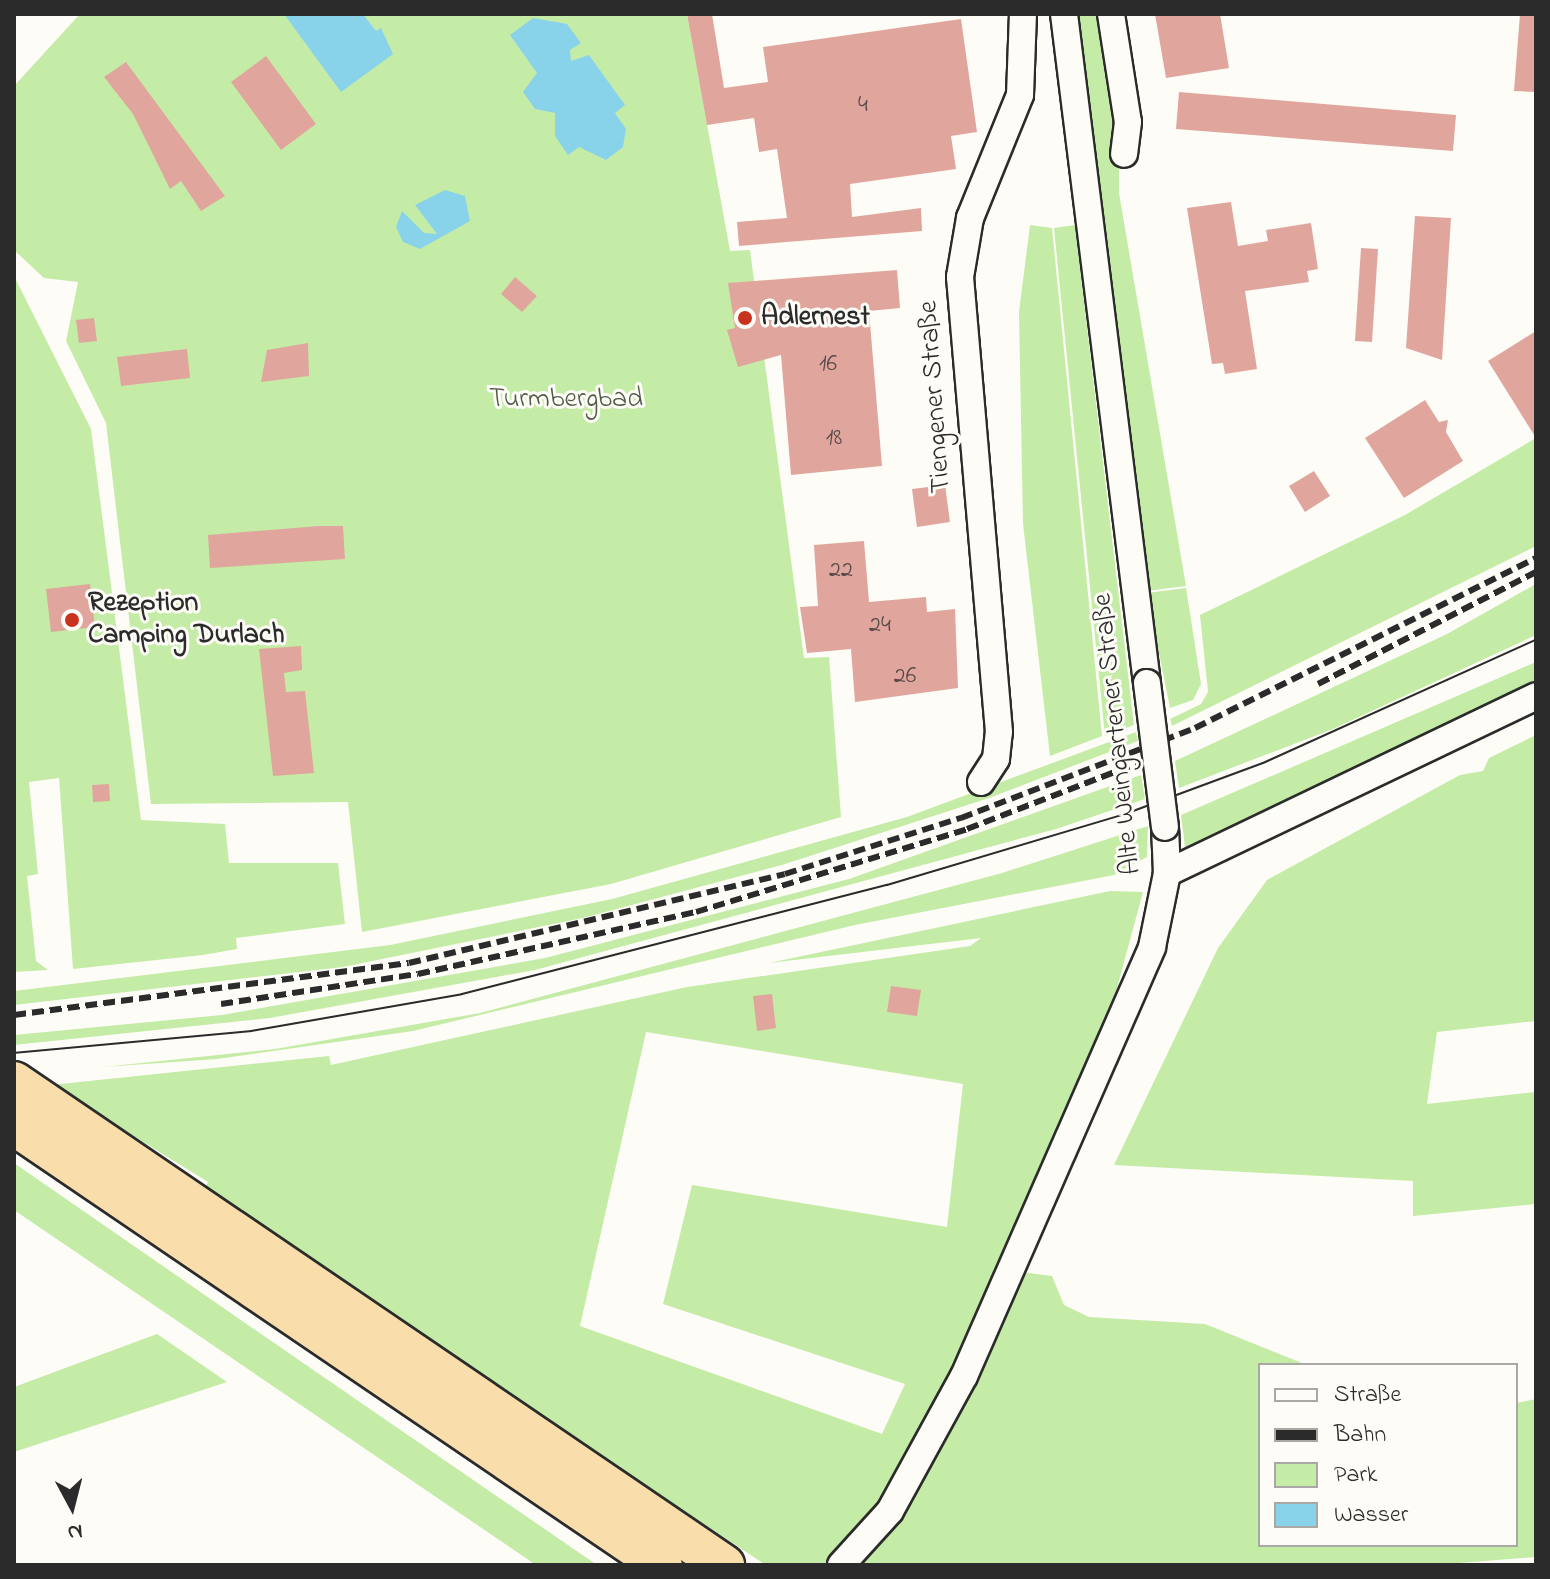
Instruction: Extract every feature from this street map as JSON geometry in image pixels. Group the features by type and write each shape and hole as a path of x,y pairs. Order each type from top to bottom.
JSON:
{"highway":[{"path":"20,1100 662,1565"},
{"path":"20,1100 724,1565"}],"street":[{"name":"Tiengener Straße","path":"981,782 996,759 999,732 960,277 970,218 1020,95 1023,14"},
{"name":"Alte Weingartener Straße","path":"841,1565 890,1511 940,1430 1152,947 1167,873 1165,827 1064,14"},
{"path":"1111,14 1128,122 1124,154"},
{"path":"1167,873 1536,696"}],"green space":[{"name":"Turmbergbad","path":"80,14 687,14 730,251 750,250 804,658 829,657 841,817 611,884 362,932 348,802 151,804 106,423 66,341 78,282 44,278 14,250 14,86"},
{"path":"1071,14 1102,14 1119,119 1119,193 1186,586 1147,591"},
{"path":"1030,225 1052,228 1102,736 1050,756 1023,524 1019,312"},
{"path":"1075,225 1134,725 1105,736 1054,228"},
{"path":"14,276 91,429 141,820 225,824 229,863 338,863 345,924 236,938 237,949 203,955 73,969 59,778 29,782 38,874 27,876 36,961 48,970 14,972"},
{"path":"1536,438 1536,546 1172,726 1170,719 1201,704 1208,692 1200,615 1405,515"},
{"path":"1536,584 1536,635 1333,729 1179,788 1175,761 1447,634"},
{"path":"1186,588 1201,684 1193,700 1170,708 1147,593"},
{"path":"1536,662 1536,690 1186,854 1181,815"},
{"path":"1136,732 1138,741 989,798 782,865 583,918 343,967 14,1005 14,991 390,945 612,899 907,817"},
{"path":"1536,735 1536,1021 1437,1032 1427,1104 1536,1092 1536,1204 1413,1216 1413,1181 1114,1165 1218,948 1267,880 1460,775 1483,771 1489,758"},
{"path":"1141,775 1145,799 1056,829 535,970 270,1018 14,1045 14,1035 222,1015 545,958 849,879"},
{"path":"1148,826 1147,857 1114,875 855,925 413,1031 217,1059 103,1067 275,1049 480,1013 1002,873"},
{"path":"1110,891 1143,892 1117,988 943,1400 871,1522 830,1565 766,1565 292,1252 204,1190 208,1182 51,1085 329,1056 331,1065 687,987 970,946 981,938 769,963","holes":["646,1032 963,1084 947,1227 692,1185 663,1304 905,1384 882,1434 580,1326"]},
{"path":"14,1163 597,1565 536,1565 14,1210"},
{"path":"1021,1272 1052,1276 1064,1305 1089,1317 1205,1324 1302,1363 1258,1363 1258,1547 1518,1547 1518,1403 1536,1399 1536,1557 1433,1565 855,1565 891,1528 935,1460"},
{"path":"157,1334 227,1382 14,1452 14,1387"}],"water":[{"path":"284,14 363,14 376,31 381,28 393,54 341,92"},
{"path":"533,18 567,24 581,43 570,50 571,61 589,55 625,105 615,113 626,129 623,147 606,160 579,147 568,155 555,136 555,113 535,109 523,92 537,73 510,35"},
{"path":"445,190 465,196 470,221 420,249 403,242 396,227 402,211 424,233 437,234 415,205"}],"building":[{"path":"687,14 712,14 724,88 768,82 763,47 961,19 977,132 951,136 956,169 850,184 852,217 921,208 922,231 739,246 737,222 787,218 777,149 759,152 754,118 707,125"},
{"path":"1155,14 1220,14 1229,68 1166,78"},
{"path":"1520,14 1536,14 1536,92 1514,91"},
{"path":"266,56 316,124 281,150 231,82"},
{"path":"126,62 225,196 201,211 181,181 170,189 133,114 104,77"},
{"path":"1179,92 1456,115 1453,151 1176,129"},
{"path":"1231,202 1238,246 1268,241 1266,230 1311,223 1318,269 1307,271 1309,282 1245,291 1257,369 1225,374 1223,363 1212,364 1187,208"},
{"path":"1415,216 1451,218 1442,360 1406,348"},
{"path":"1361,248 1378,249 1372,342 1355,341"},
{"path":"897,270 900,308 869,311 882,466 791,475 781,355 738,367 727,330 735,328 728,283"},
{"path":"515,277 537,296 522,312 501,294"},
{"path":"94,318 97,341 79,343 76,320"},
{"path":"1536,331 1536,438 1488,361"},
{"path":"308,343 309,376 261,382 267,350"},
{"path":"187,349 190,378 121,386 117,357"},
{"path":"1425,400 1439,422 1448,420 1446,432 1463,461 1404,498 1365,438"},
{"path":"1314,471 1330,496 1305,512 1289,486"},
{"path":"945,485 950,522 917,527 912,489"},
{"path":"343,526 345,559 210,568 208,535"},
{"path":"864,541 869,602 926,597 927,612 955,609 958,688 855,702 851,649 807,653 800,607 818,606 814,545"},
{"path":"90,584 95,627 51,632 46,589"},
{"path":"301,646 302,670 284,673 286,692 305,691 314,773 273,776 259,649"},
{"path":"109,784 110,801 93,802 92,785"},
{"path":"891,986 921,990 917,1016 887,1012"},
{"path":"772,994 776,1028 757,1031 753,996"}],"tram line":[{"path":"14,1053 251,1031 462,994 887,885 1125,814 1263,763 1536,640"}],"railway":[{"path":"14,1015 409,963 785,874 961,818 1195,728 1536,558"},
{"path":"1318,684 1536,572"},
{"path":"221,1004 418,974 696,912 967,829 1161,754"}],"place":[{"name":"Adlernest","path":"745,318"},
{"name":"Rezeption Camping Durlach","path":"72,620"}]}
